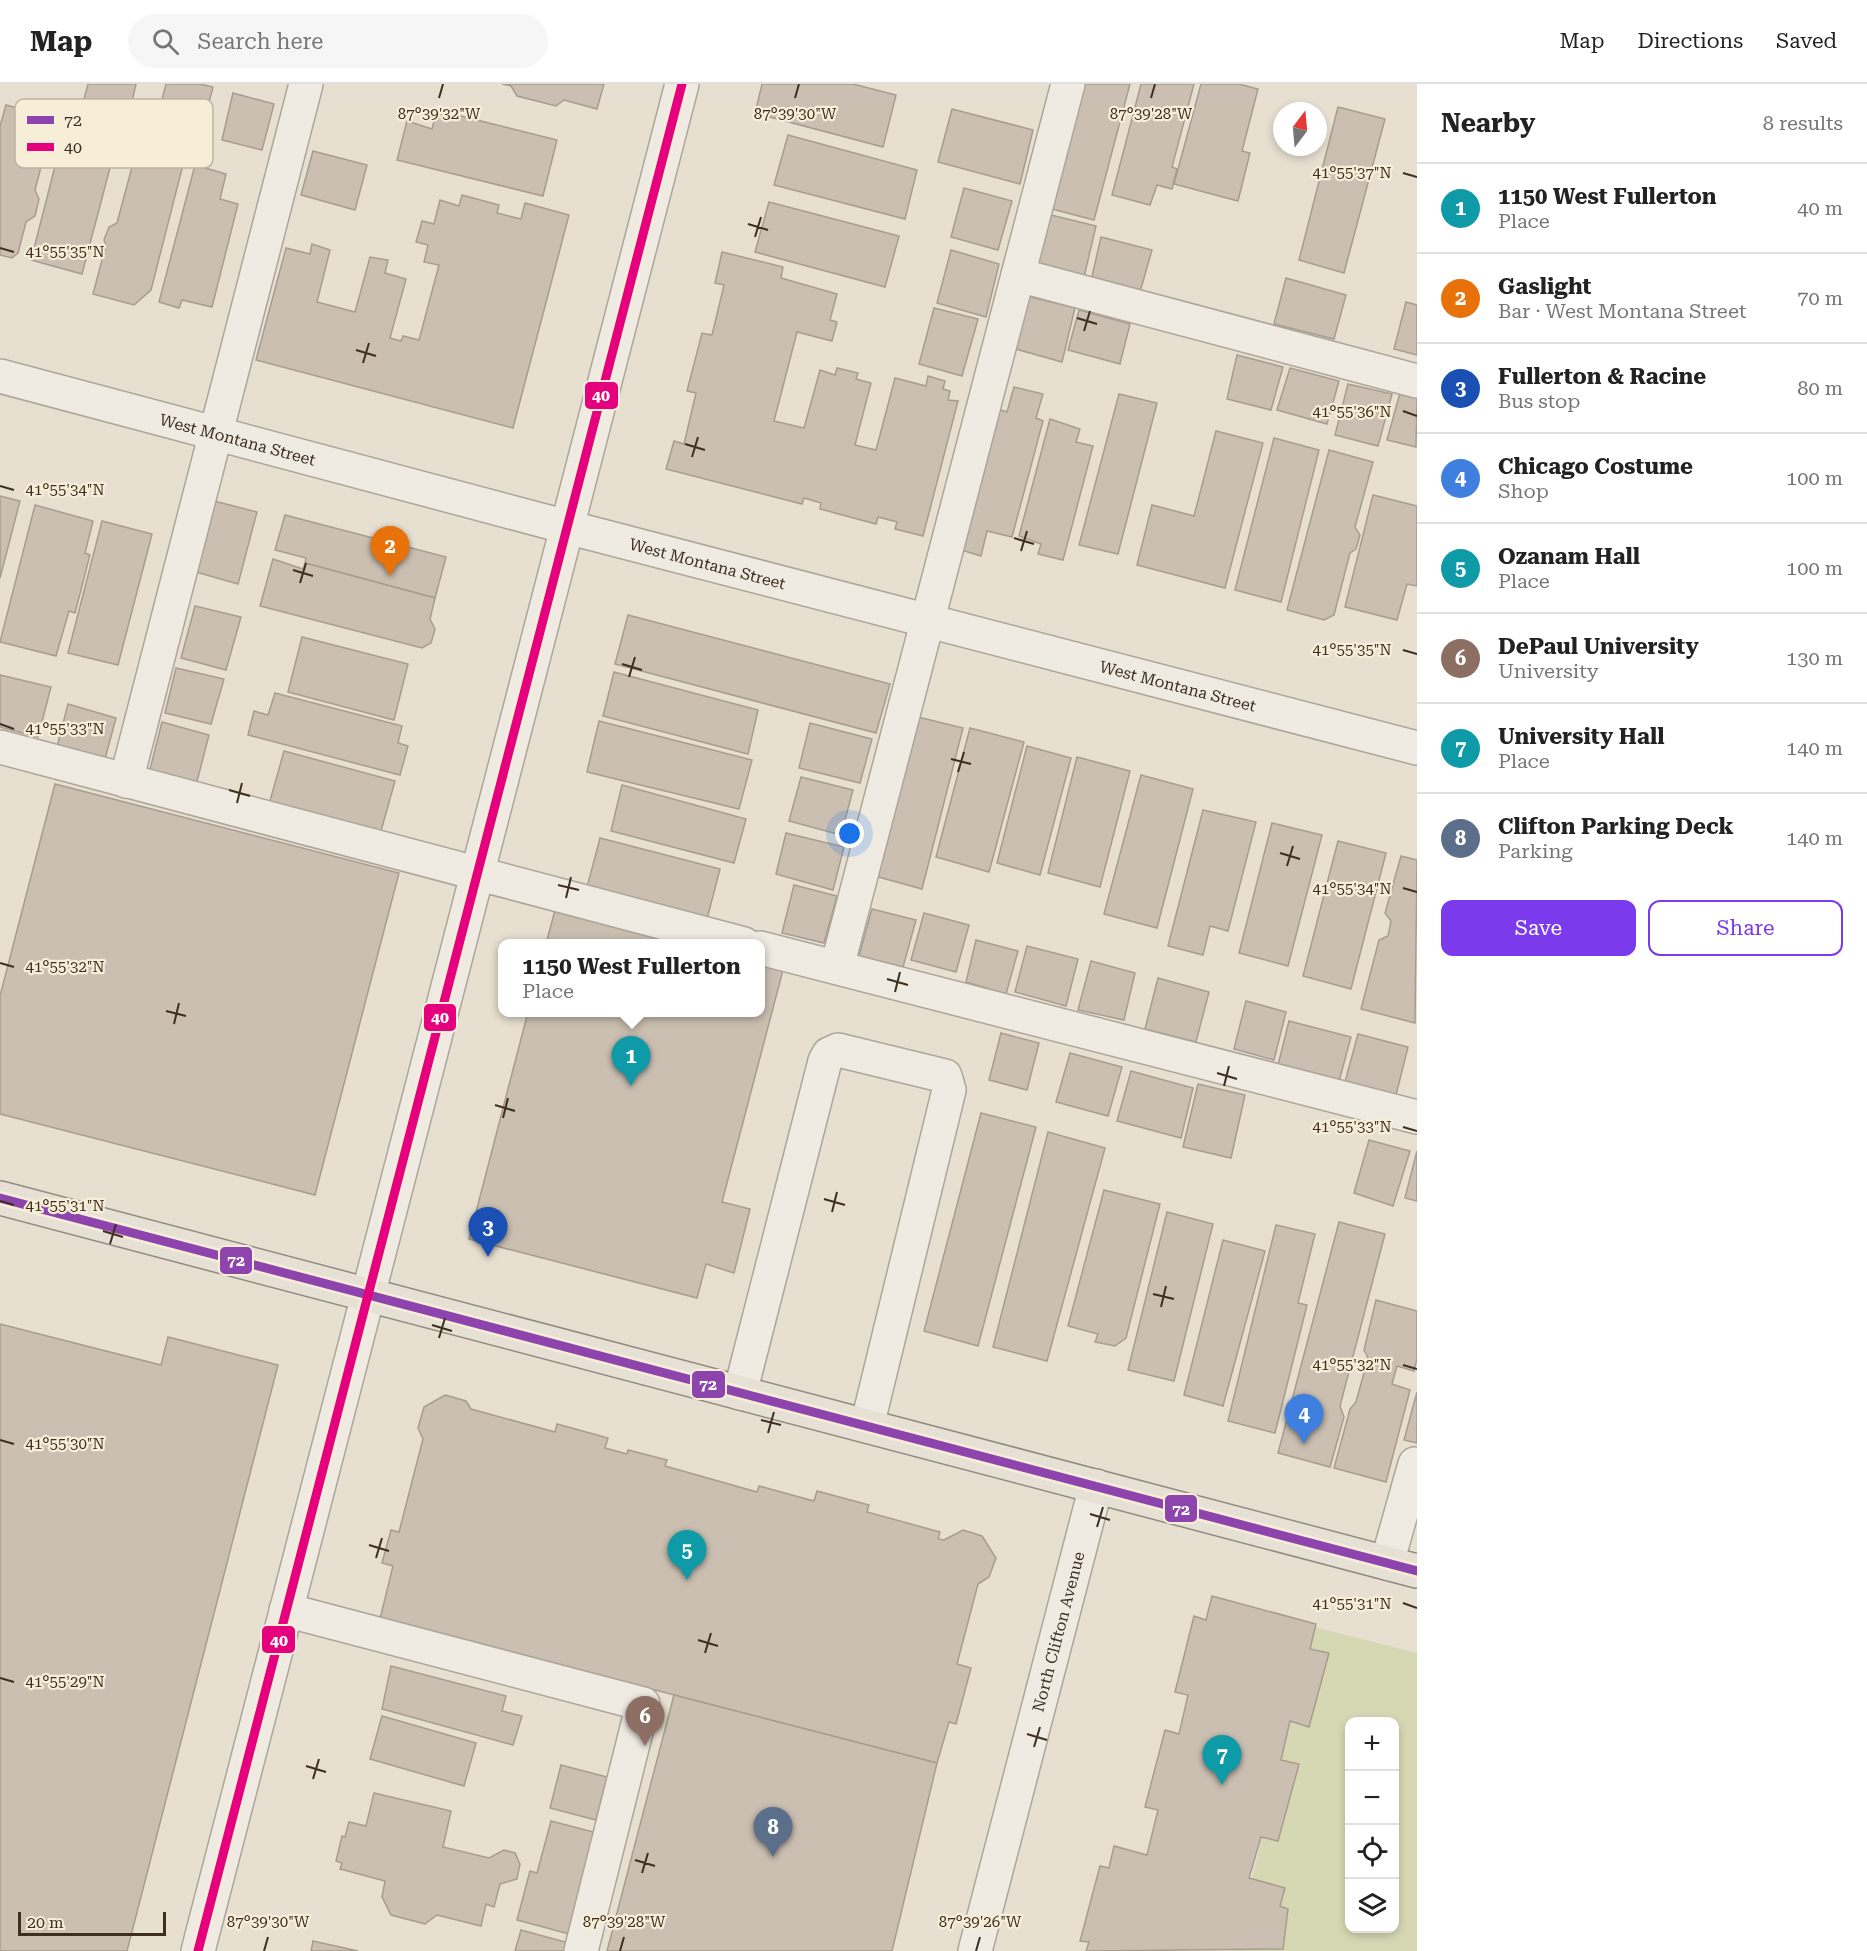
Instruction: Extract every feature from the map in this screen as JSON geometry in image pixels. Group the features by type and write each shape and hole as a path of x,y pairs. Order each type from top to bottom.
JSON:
{"main road":[{"path":"0,1198 1402,1567"}],"street":[{"path":"198,1951 682,84"},
{"path":"837,967 1068,84"},
{"path":"126,781 302,85"},
{"path":"1018,275 1417,381"},
{"name":"West Montana Street","path":"0,376 567,527 1417,748"},
{"path":"0,747 725,939"},
{"path":"765,949 1417,1117"},
{"path":"740,1393 825,1061 830,1054 838,1050 945,1076 949,1090 867,1426"},
{"path":"1402,1567 1415,1464 1417,1465"},
{"name":"North Clifton Avenue","path":"975,1951 1096,1486"},
{"path":"286,1610 643,1704 581,1951"}],"green space":[{"path":"1314,1627 1417,1653 1417,1951 1234,1951"}],"building":[{"path":"88,84 136,84 133,99 84,99"},
{"path":"166,84 200,84 213,87 210,99 162,99"},
{"path":"502,84 604,84 597,109 564,100 556,106 517,96 511,86"},
{"path":"762,84 853,84 896,95 883,147 755,113"},
{"path":"1080,84 1130,84 1094,220 1048,208"},
{"path":"1141,84 1194,84 1172,167 1177,169 1172,189 1157,185 1150,205 1112,195"},
{"path":"1201,84 1239,84 1258,89 1242,151 1250,153 1238,201 1174,184"},
{"path":"233,93 274,104 262,150 222,140"},
{"path":"6,105 15,107 15,168 41,168 35,190 39,199 35,216 26,222 18,253 12,258 0,255 0,126"},
{"path":"1338,107 1385,119 1344,273 1299,260"},
{"path":"952,109 1033,130 1020,184 938,162"},
{"path":"437,110 557,140 543,196 397,160 407,121 432,129"},
{"path":"788,135 917,170 905,219 774,185"},
{"path":"313,151 367,165 355,210 301,195"},
{"path":"55,168 110,168 82,274 31,260"},
{"path":"132,168 182,168 151,290 134,305 93,294 106,245 104,240 109,227 117,223"},
{"path":"194,168 205,168 226,174 220,199 238,204 212,307 182,300 179,308 159,302"},
{"path":"964,188 1012,201 998,250 951,237"},
{"path":"462,195 499,205 497,213 521,219 525,203 569,215 513,428 256,360 286,248 310,254 312,244 330,250 317,302 355,312 370,257 388,260 385,273 406,279 390,338 401,341 403,336 419,340 439,265 424,262 428,245 416,242 422,221 434,224 440,200 459,206"},
{"path":"769,202 899,236 885,287 755,252"},
{"path":"1051,215 1096,226 1084,277 1037,266"},
{"path":"1101,237 1152,250 1140,292 1091,281"},
{"path":"951,250 999,264 986,317 937,303"},
{"path":"722,252 783,267 781,278 837,294 830,320 837,322 832,341 797,332 774,421 804,428 820,370 835,375 837,368 858,373 856,379 871,383 855,445 876,450 895,378 926,386 928,376 945,381 943,389 950,391 948,400 958,401 923,536 895,529 897,522 878,517 876,524 820,509 821,503 804,498 802,504 666,469 674,441 684,444 696,393 687,391 702,333 712,335 724,285 715,283"},
{"path":"1286,278 1346,295 1334,339 1274,324"},
{"path":"1027,296 1075,308 1062,362 1012,348"},
{"path":"1406,302 1417,305 1417,355 1394,349"},
{"path":"934,308 978,319 962,376 919,364"},
{"path":"1079,310 1130,324 1120,364 1068,350"},
{"path":"1237,355 1283,367 1271,410 1227,399"},
{"path":"1290,368 1339,381 1327,424 1277,410"},
{"path":"1348,384 1392,394 1378,446 1335,435"},
{"path":"1014,387 1043,394 1036,418 1043,421 1012,537 987,531 981,556 958,549 995,408 1007,412"},
{"path":"1400,393 1417,398 1416,447 1387,440"},
{"path":"1119,394 1157,403 1118,554 1079,545"},
{"path":"1050,419 1080,429 1076,442 1093,446 1063,560 1038,554 1041,544 1019,536"},
{"path":"1216,431 1263,443 1225,588 1137,565 1152,505 1194,516"},
{"path":"1274,438 1319,450 1281,602 1235,590"},
{"path":"1329,450 1373,462 1355,527 1360,535 1356,549 1350,553 1334,615 1324,620 1287,610"},
{"path":"1373,495 1417,506 1417,586 1407,584 1397,620 1345,607"},
{"path":"0,496 20,501 0,578"},
{"path":"214,501 257,512 238,584 196,572"},
{"path":"35,505 93,521 85,553 90,555 75,613 69,611 56,656 0,642"},
{"path":"285,515 446,557 435,598 305,563 306,558 275,550"},
{"path":"102,521 152,534 118,665 68,653"},
{"path":"273,559 303,569 305,563 435,598 430,619 435,629 431,643 422,648 260,606"},
{"path":"195,606 241,617 226,670 181,658"},
{"path":"628,615 890,684 876,733 615,664"},
{"path":"302,637 408,664 394,720 288,692"},
{"path":"176,668 224,679 211,724 165,713"},
{"path":"614,672 758,710 748,754 603,716"},
{"path":"0,675 51,687 38,737 0,727"},
{"path":"275,693 402,726 398,743 408,746 400,775 248,735 254,711 268,715"},
{"path":"68,704 116,718 105,759 57,747"},
{"path":"914,716 963,728 922,889 871,875"},
{"path":"599,721 752,760 739,809 587,772"},
{"path":"162,722 209,735 195,789 148,777"},
{"path":"810,723 872,739 860,783 799,768"},
{"path":"970,728 1024,742 989,872 936,857"},
{"path":"1027,746 1071,758 1040,875 997,863"},
{"path":"284,751 395,781 379,838 268,808"},
{"path":"1077,757 1130,771 1100,887 1048,873"},
{"path":"1141,775 1193,789 1157,928 1104,914"},
{"path":"801,777 853,790 841,835 789,821"},
{"path":"55,784 399,873 315,1195 0,1114 0,996"},
{"path":"622,785 746,819 734,863 611,831"},
{"path":"1203,810 1256,822 1228,931 1210,926 1203,955 1168,946"},
{"path":"1272,823 1322,835 1288,966 1239,953"},
{"path":"786,833 844,847 833,890 776,874"},
{"path":"600,838 720,869 706,923 586,891"},
{"path":"1338,841 1386,853 1351,989 1303,976"},
{"path":"1401,856 1417,860 1415,1023 1361,1009 1379,940 1388,936 1391,921 1385,913"},
{"path":"794,885 837,896 824,943 782,933"},
{"path":"872,909 916,920 903,967 859,956"},
{"path":"555,910 664,939 547,939"},
{"path":"924,913 969,925 956,972 911,960"},
{"path":"976,940 1018,951 1006,994 966,982"},
{"path":"1027,946 1078,959 1066,1006 1015,992"},
{"path":"1091,961 1135,973 1124,1020 1078,1010"},
{"path":"765,965 783,970 722,1202 750,1209 734,1273 706,1264 697,1298 469,1239 527,1017 765,1017"},
{"path":"1158,978 1209,992 1196,1042 1145,1029"},
{"path":"1246,1001 1286,1012 1274,1060 1234,1049"},
{"path":"1289,1021 1351,1037 1338,1085 1277,1069"},
{"path":"1001,1033 1039,1043 1027,1090 989,1080"},
{"path":"1358,1034 1408,1047 1396,1095 1345,1082"},
{"path":"1070,1053 1122,1067 1108,1116 1056,1102"},
{"path":"1131,1071 1193,1088 1181,1138 1117,1121"},
{"path":"1198,1084 1245,1095 1231,1158 1183,1147"},
{"path":"981,1113 1036,1127 978,1346 924,1331"},
{"path":"1048,1132 1105,1148 1047,1361 993,1347"},
{"path":"1369,1140 1410,1151 1393,1206 1354,1193"},
{"path":"1417,1151 1417,1201 1405,1198"},
{"path":"1104,1190 1160,1204 1126,1338 1115,1346 1095,1342 1098,1334 1068,1326"},
{"path":"1167,1212 1213,1224 1174,1381 1128,1370"},
{"path":"1339,1222 1385,1234 1340,1406 1344,1417 1330,1467 1278,1453"},
{"path":"1276,1225 1315,1234 1298,1303 1307,1305 1275,1433 1228,1421"},
{"path":"1223,1240 1265,1251 1223,1406 1184,1395"},
{"path":"1376,1300 1417,1311 1417,1359 1414,1371 1397,1366 1392,1384 1410,1390 1386,1482 1334,1468 1350,1409 1356,1402 1368,1358 1364,1350"},
{"path":"0,1324 161,1365 168,1337 278,1365 127,1951 0,1951"},
{"path":"1417,1392 1417,1443 1404,1440"},
{"path":"445,1395 466,1401 471,1409 555,1432 557,1424 608,1438 605,1448 627,1454 628,1450 667,1460 665,1466 757,1492 759,1486 814,1501 817,1491 869,1505 867,1512 940,1532 938,1539 944,1540 963,1530 982,1536 996,1558 989,1577 978,1584 957,1664 971,1668 956,1724 949,1722 937,1763 380,1619 393,1566 382,1563 391,1530 399,1532 423,1439 418,1428 424,1407"},
{"path":"1212,1596 1316,1624 1310,1649 1329,1653 1309,1727 1290,1721 1281,1760 1299,1764 1278,1841 1261,1837 1249,1878 1285,1888 1280,1906 1288,1909 1283,1949 1086,1951 1089,1942 1080,1941 1100,1866 1109,1868 1114,1846 1147,1855 1158,1810 1145,1807 1165,1730 1179,1734 1188,1695 1175,1692 1194,1616 1206,1620"},
{"path":"391,1666 506,1696 502,1711 522,1716 513,1745 382,1709"},
{"path":"674,1695 937,1763 892,1951 607,1951"},
{"path":"382,1716 476,1743 464,1786 370,1759"},
{"path":"561,1765 607,1777 596,1820 550,1808"},
{"path":"374,1793 451,1811 443,1847 489,1858 504,1850 515,1853 520,1864 517,1879 500,1884 494,1907 486,1904 481,1926 437,1915 425,1924 391,1915 382,1897 385,1881 340,1869 342,1863 336,1861 342,1836 345,1837 349,1822 366,1826"},
{"path":"551,1821 601,1834 573,1935 517,1920 530,1871 537,1873"},
{"path":"521,1930 569,1943 567,1951 515,1951"},
{"path":"313,1941 358,1951 311,1951"}],"transit line":[{"name":"40","path":"198,1951 682,84"},
{"name":"72","path":"0,1198 1417,1571"}],"place":[{"name":"Gaslight","path":"390,576"},
{"name":"1150 West Fullerton","path":"631,1086"},
{"name":"Fullerton & Racine","path":"488,1257"},
{"name":"Chicago Costume","path":"1304,1444"},
{"name":"Ozanam Hall","path":"687,1580"},
{"name":"DePaul University","path":"645,1746"},
{"name":"University Hall","path":"1222,1785"},
{"name":"Clifton Parking Deck","path":"773,1857"}]}
